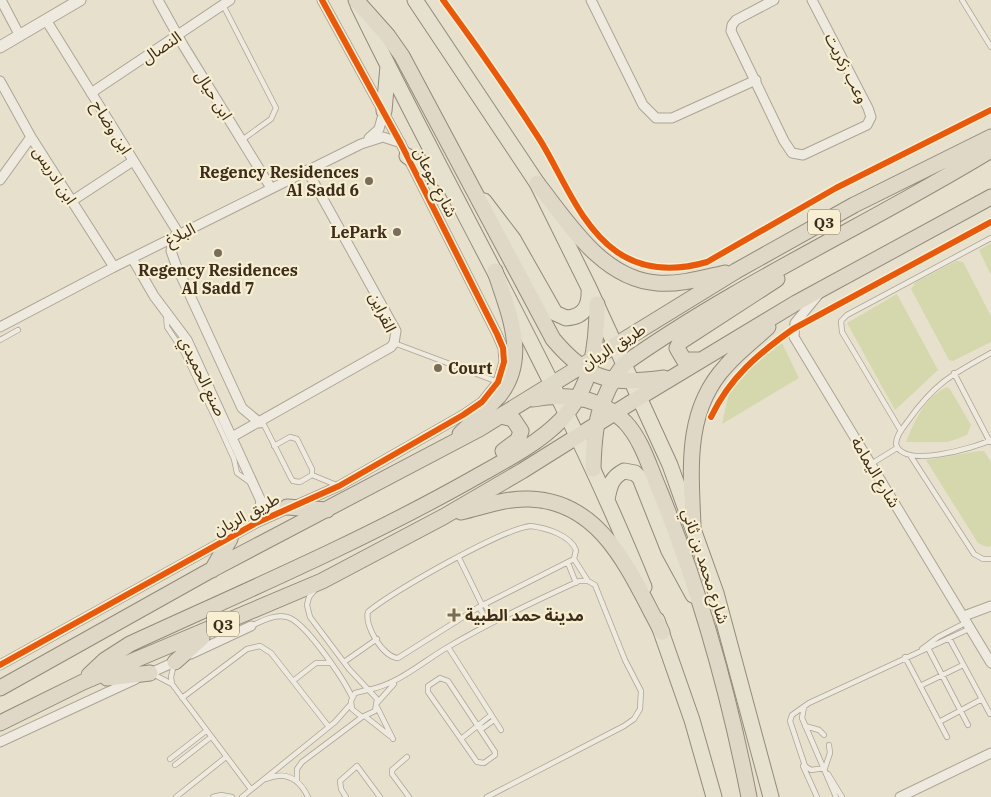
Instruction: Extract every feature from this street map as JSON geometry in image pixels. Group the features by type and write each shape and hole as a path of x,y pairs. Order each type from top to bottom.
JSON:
{"highway":[{"path":"356,0 388,36 402,56 543,323 563,352 612,380 633,382 671,378"},
{"name":"طريق الريان","path":"0,688 212,570 447,447 527,400 555,390 614,344 736,271 854,205 991,137"},
{"path":"593,468 595,425 600,404 612,380 624,364 736,292 934,184 991,150"},
{"path":"537,183 590,249 613,267 636,279 657,283 674,282 736,271"},
{"name":"Q3","path":"0,723 83,682 322,581 443,517 514,476 700,360 796,303 991,197"},
{"path":"938,225 991,204"},
{"path":"700,360 684,360 679,355 677,348 686,337 764,288 829,241"},
{"path":"447,447 498,396 512,373 516,340 495,271"},
{"path":"693,526 690,456 693,432 706,396 725,366 796,303"},
{"path":"83,682 104,660 130,644 370,533 503,461 553,427 578,397 588,366 597,304"},
{"path":"555,390 600,404 614,413 632,430 640,443 673,523 734,729 749,797"},
{"path":"370,533 439,487 515,444 520,436 519,426 513,419 501,416"},
{"path":"443,517 510,500 528,499 549,501 577,512 597,526 612,543 662,632"},
{"path":"283,509 328,510"},
{"path":"212,570 230,538"},
{"path":"175,662 204,636 221,625"},
{"path":"83,682 150,673"}],"main road":[{"name":"شارع جوعان","path":"356,0 555,390"},
{"path":"415,0 537,183 590,288 614,344"},
{"path":"384,111 388,66"},
{"path":"404,150 448,182"},
{"path":"468,180 513,239 555,312 566,318 580,315 588,304 590,288"},
{"name":"شارع محمد بن ثاني","path":"614,344 670,464 693,526 716,593 773,794"},
{"path":"555,390 607,499 662,632 714,797"},
{"path":"607,499 610,482 617,475 624,471 635,473 640,478 669,551 698,606"}],"street":[{"path":"1,0 20,36"},
{"path":"0,48 46,20 64,4 80,0"},
{"name":"ابن حيال","path":"158,0 177,35 272,188"},
{"name":"شارع جوعان","path":"322,0 384,111 503,348 502,370 498,382"},
{"path":"591,0 644,105 656,118 672,118 756,80"},
{"name":"وعب زكريت","path":"774,0 736,20 732,25 735,40 792,153 803,155 867,125 871,118 868,108 812,0"},
{"name":"النصال","path":"91,93 226,2"},
{"name":"ابن وضاح","path":"46,20 177,236"},
{"name":"ابن ادريس","path":"0,81 31,137 114,267"},
{"name":"البلاغ","path":"361,144 379,129 384,111"},
{"path":"0,180 31,137"},
{"name":"البلاغ","path":"0,327 114,267 361,144 383,137 404,150"},
{"path":"72,201 133,161"},
{"name":"القراين","path":"232,437 391,347 394,343 396,331 307,170"},
{"path":"177,236 171,251 176,266 242,408 261,422"},
{"name":"صنع الحميدي","path":"132,258 154,296 187,340 261,501"},
{"name":"شارع اليمامة","path":"827,285 795,323 794,337 991,663"},
{"name":"طريق الريان","path":"0,664 256,523 283,509 339,486 463,415 482,402 498,382"},
{"path":"256,523 261,501 283,509"},
{"path":"967,622 991,606"},
{"path":"0,742 251,626"},
{"path":"0,679 28,673"},
{"path":"900,797 991,754"}],"lane":[{"path":"962,0 991,47"},
{"path":"226,2 276,108 271,119 242,140"},
{"path":"901,431 842,332 841,321 847,315 991,238"},
{"path":"166,313 167,327 183,351 234,459 238,473 254,484"},
{"path":"0,340 18,330"},
{"path":"394,343 498,382"},
{"path":"954,373 991,442 957,452 903,454 897,448 897,438 927,396 954,373 991,354"},
{"path":"261,422 293,482 300,482 312,475"},
{"path":"274,446 290,437 297,439 312,469 312,475"},
{"path":"871,464 897,448"},
{"path":"910,455 974,554 983,559 991,559"},
{"path":"312,475 339,486"},
{"path":"531,526 561,536 570,542 576,550 574,559 568,563 482,605 398,658 391,658 386,654 367,623 368,612 393,594 459,558 516,529 531,526"},
{"path":"459,558 489,624"},
{"path":"487,797 630,723 640,708 642,697 639,685 622,653 597,588 588,581 574,559"},
{"path":"568,563 576,583"},
{"path":"322,581 309,597 307,605 310,617 367,690 375,695 377,705 393,740 364,717 354,713 350,705"},
{"path":"242,797 250,788 329,727 350,705 352,697 358,691 382,688 496,620 576,583 588,581"},
{"path":"482,605 496,620"},
{"path":"251,626 274,616 288,617 300,625 344,681 352,697"},
{"path":"817,797 803,764 790,721 792,715 805,706 949,638 967,622"},
{"path":"921,650 938,637 967,622"},
{"path":"949,638 990,714"},
{"path":"344,662 377,639"},
{"path":"182,698 253,646 266,648 329,727"},
{"path":"448,647 501,730"},
{"path":"928,648 968,725"},
{"path":"906,657 947,737"},
{"path":"175,662 171,677 172,684 250,788"},
{"path":"293,680 316,663 331,664"},
{"path":"920,686 964,665"},
{"path":"150,673 172,684"},
{"path":"440,678 446,679 496,752 495,755 484,763 477,762 461,739 428,692 428,686 440,678"},
{"path":"297,781 297,769 302,762 364,717 375,712 377,705 396,681"},
{"path":"939,722 982,699"},
{"path":"805,706 801,714 836,797"},
{"path":"461,739 478,727 483,728 493,718"},
{"path":"806,726 819,730 824,735"},
{"path":"170,759 206,731"},
{"path":"175,765 210,737"},
{"path":"829,745 830,753 826,770 842,797"},
{"path":"407,757 392,770 392,774 409,797"},
{"path":"176,797 226,758"},
{"path":"803,764 812,770 826,770"},
{"path":"346,797 340,789 340,781 357,766 380,797"},
{"path":"262,780 279,774 291,777 297,781 308,797"},
{"path":"213,797 221,795 232,797"}],"green space":[{"path":"991,243 991,275 979,250"},
{"path":"956,261 963,262 991,316 991,342 953,361 949,360 911,289 916,282"},
{"path":"897,294 938,370 895,410 847,323"},
{"path":"782,343 799,378 722,424 729,393 754,364"},
{"path":"947,387 971,425 967,435 948,442 906,442 917,418 927,403 939,391"},
{"path":"984,451 991,462 991,546 987,547 978,543 926,460"}],"cycle path":[{"path":"0,665 256,523 339,486 463,415 482,402 498,382 504,362 503,348 497,334 401,144 322,0"},
{"path":"443,0 493,69 540,140 582,215 604,241 617,252 639,263 650,266 672,268 707,262 836,188 991,110"},
{"path":"711,417 727,390 746,367 793,329 991,222"}],"place":[{"name":"Regency Residences Al Sadd 6","path":"369,181"},
{"name":"LePark","path":"397,232"},
{"name":"Regency Residences Al Sadd 7","path":"218,253"},
{"name":"Court","path":"438,368"},
{"name":"مدينة حمد الطبية","path":"454,615"}]}
